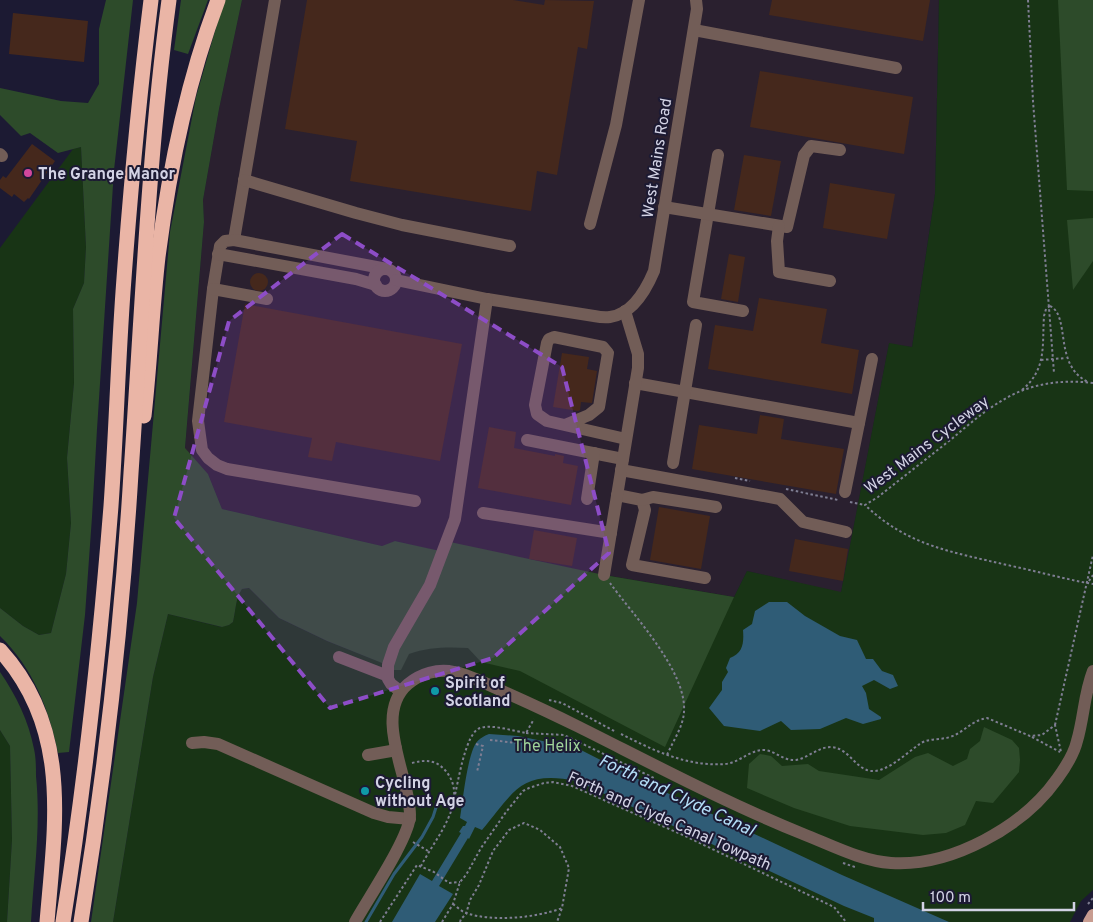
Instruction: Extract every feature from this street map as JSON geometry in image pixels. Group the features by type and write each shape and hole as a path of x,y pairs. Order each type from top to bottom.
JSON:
{"highway":[{"path":"63,922 99,646 111,506 133,159 151,0"},
{"path":"118,638 131,474 146,220 169,0"},
{"path":"81,922 101,785 145,409 155,288 164,217 186,107 218,0"},
{"path":"0,650 19,673 35,701 45,728 53,765 55,832 47,922"}],"main road":[{"path":"1089,922 1093,915"}],"street":[{"path":"234,240 275,0"},
{"path":"590,224 616,125 639,0"},
{"name":"West Mains Road","path":"625,312 647,288 654,271 694,30 697,9 696,0"},
{"path":"694,30 896,68"},
{"path":"664,208 787,227 804,155 811,146 840,150"},
{"path":"718,155 692,302 743,311"},
{"path":"244,180 402,225 510,246"},
{"path":"779,226 777,241 779,272 830,281"},
{"path":"218,254 356,279 376,285 380,289 387,291 393,287 396,280 394,273 387,269 228,239 222,243 218,254 212,289 198,420 202,450 208,458 217,465 227,469 415,501"},
{"path":"376,285 375,275 381,270 387,269"},
{"path":"396,280 487,299 594,316 610,317 625,312 638,354 604,575"},
{"path":"212,289 267,299"},
{"path":"400,691 391,684 388,676 388,665 392,652 430,585 455,519 487,299"},
{"path":"673,463 696,325"},
{"path":"565,425 589,415 600,407 608,353 603,347 554,337 547,342 535,405 537,414 540,417 565,425 626,439"},
{"path":"845,492 872,359"},
{"path":"635,383 859,424"},
{"path":"527,440 594,453 622,464 780,499 803,522 846,532"},
{"path":"587,499 594,453"},
{"path":"617,495 642,500 653,497 716,507"},
{"path":"642,500 645,510 632,565 705,578"},
{"path":"483,513 611,533"},
{"path":"339,658 388,676"},
{"path":"354,922 397,850 410,819 406,782 394,740 393,717 400,691 418,677 440,670 453,672 482,682 540,708 720,798 769,820 840,849 870,859 892,863 930,860 952,854 1001,832 1033,807 1059,777 1065,754 1077,741 1084,703 1093,671"},
{"path":"192,743 218,744 374,814 410,819"},
{"path":"368,755 391,751 396,748"}],"path":[{"path":"1028,0 1054,373"},
{"path":"1050,306 1058,314 1067,358 1073,371 1080,378 1088,382"},
{"path":"1021,391 1031,383 1037,374 1041,360 1044,316 1046,309 1050,306"},
{"path":"1041,360 1067,358"},
{"name":"West Mains Cycleway","path":"1093,383 1066,382 1021,391 1001,402 971,423 878,497 865,505 889,526 911,538 939,549 1093,584"},
{"path":"1065,754 1056,726 1093,555"},
{"path":"604,575 652,636 677,678 683,695 684,710 682,722 667,756"},
{"path":"1087,583 1093,575"},
{"path":"421,866 428,851 445,825 473,732 482,728 492,727 526,733 544,702 552,700 562,703 617,733 667,756 684,761 725,764 764,750 789,760 803,758 831,747 848,754 859,767 868,770 879,770 924,742 950,737 978,720 987,718 1030,736 1065,754"},
{"path":"1030,736 1042,735 1056,726"},
{"path":"490,740 517,743 518,736"},
{"path":"476,744 483,746 477,772"},
{"path":"401,766 426,760 440,765 450,778 454,800"},
{"name":"Forth and Clyde Canal Towpath","path":"442,922 453,904 460,882 481,848 506,812 523,792 544,783 564,783 685,836 826,904 834,908 846,922"},
{"path":"460,922 466,914 470,900 494,851 509,830 524,823 540,830 560,847 570,868 562,908 557,922"},
{"path":"414,843 428,851"},
{"path":"380,922 417,865 434,872 449,883 460,882"},
{"path":"453,904 466,914 479,919 508,921 541,916 562,908"}],"highlighted area":[{"path":"342,234 562,367 609,553 493,658 330,708 174,518 229,321"}],"shaded area":[{"path":"242,0 939,0 935,194 912,347 889,344 841,593 747,571 734,597 604,575 446,553 396,541 382,546 222,509 208,474 185,449 204,222 203,200 219,109"}],"green space":[{"path":"106,0 133,0 114,170 85,615 69,752 58,753 50,721 38,690 22,662 0,636 0,608 23,626 39,635 51,633 66,574 71,523 67,458 74,383 73,309 84,283 86,247 81,147 58,153 30,133 21,136 0,115 0,88 61,101 88,103 99,84 99,29"},
{"path":"181,0 208,0 188,54 174,50"},
{"path":"224,0 242,0 219,109 203,200 204,222 185,448 208,474 222,509 382,546 395,541 440,551 450,542 604,575 734,597 665,747 520,671 481,662 468,648 438,648 409,654 401,670 394,670 392,667 327,641 279,618 249,588 242,589 237,601 233,622 229,625 222,627 168,614 153,677 113,922 91,922 137,603 170,232 196,97"},
{"name":"The Helix","path":"939,0 1093,0 1093,890 1081,901 1070,922 113,922 153,677 168,614 221,627 229,625 233,622 237,601 242,589 249,588 279,618 327,641 388,665 390,657 604,575 734,597 747,571 841,592 889,343 912,347 935,194"},
{"path":"1058,0 1093,0 1093,191 1067,190"},
{"path":"81,147 86,247 84,283 73,309 74,383 67,458 71,523 66,574 51,633 39,635 23,626 0,608 0,248 73,149"},
{"path":"1093,218 1093,261 1073,290 1067,220"},
{"path":"0,672 25,719 32,739 35,756 37,831 31,922 7,922 12,840 10,746 0,730"},
{"path":"984,727 1012,740 1019,748 1019,772 993,803 976,801 965,825 946,833 923,835 850,826 794,808 747,788 749,764 760,754 771,756 782,766 808,764 819,771 879,780 915,757 928,753 953,766 967,759 970,749 980,741"},
{"path":"0,730 10,746 12,840 7,922 0,922"}],"water":[{"path":"769,602 787,602 805,616 840,636 857,640 866,659 873,659 882,671 893,675 898,686 890,689 874,680 862,686 866,693 869,709 881,717 881,719 863,724 846,718 820,729 791,730 781,721 760,731 724,726 709,708 722,690 722,682 728,672 726,668 730,658 738,653 742,647 743,630 752,624 755,611"},
{"path":"489,734 518,736 577,748 646,783 842,875 949,922 874,922 874,918 844,906 577,781 558,778 531,781 520,787 482,830 475,827 439,886 453,894 435,922 392,922 420,874 432,881 461,833 459,832 465,826 467,822 460,818 470,758 476,743 482,737"}],"building":[{"path":"307,0 513,0 544,5 545,0 594,1 587,49 578,47 557,175 537,171 531,211 350,181 357,141 285,129"},
{"path":"772,0 930,0 923,41 769,15"},
{"path":"13,13 88,21 84,62 9,54"},
{"path":"760,71 913,97 904,154 750,127"},
{"name":"The Grange Manor","path":"32,144 55,161 29,199 24,202 14,194 12,197 0,188 0,180 3,176 6,178"},
{"path":"744,155 781,161 771,216 734,210"},
{"path":"830,183 895,194 887,239 823,228"},
{"path":"729,254 745,257 738,302 721,299"},
{"path":"259,273 265,276 268,282 265,288 259,291 253,288 250,282 253,276"},
{"path":"759,298 827,309 821,343 859,350 852,394 708,369 715,325 753,331"},
{"path":"245,304 462,344 440,461 336,442 332,461 308,457 312,438 224,422"},
{"path":"562,353 589,357 587,369 597,371 592,403 581,402 580,410 578,411 553,407"},
{"path":"760,415 784,419 781,439 844,449 836,494 692,469 699,425 757,434"},
{"path":"489,427 516,432 514,448 564,456 563,463 578,466 571,505 478,488"},
{"path":"659,507 710,516 701,569 650,560"},
{"path":"534,530 577,538 572,566 529,559"},
{"path":"795,539 848,549 843,581 789,571"}],"waterway":[{"path":"366,922 394,874 422,837 433,817 439,798"}],"place":[{"name":"The Grange Manor","path":"28,173"},
{"name":"Spirit of Scotland","path":"435,691"},
{"name":"Cycling without Age","path":"365,791"}],"water label":[{"name":"Forth and Clyde Canal","path":"677,795"}]}
